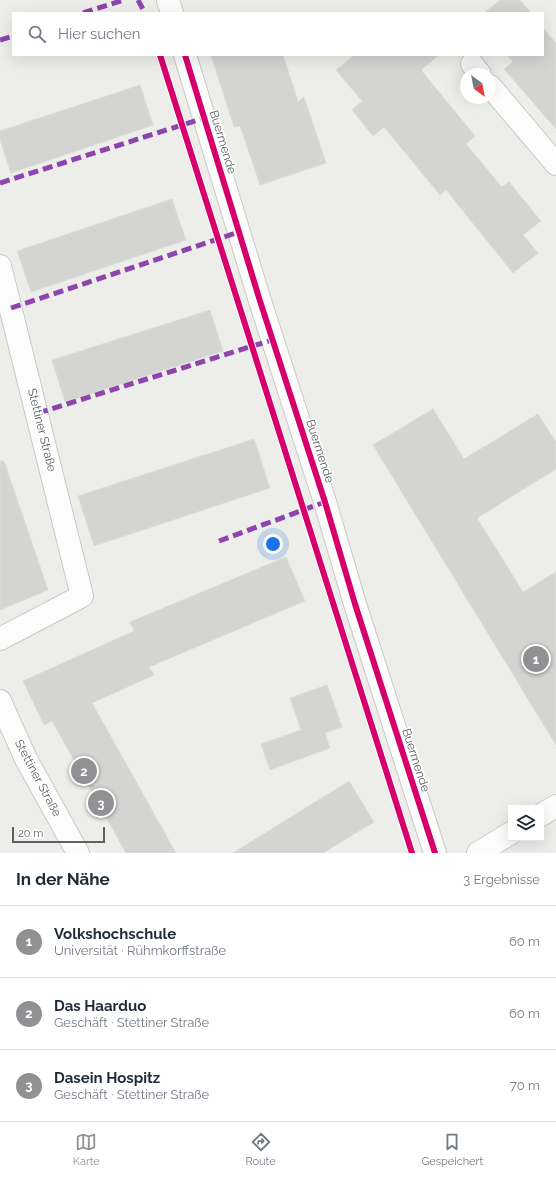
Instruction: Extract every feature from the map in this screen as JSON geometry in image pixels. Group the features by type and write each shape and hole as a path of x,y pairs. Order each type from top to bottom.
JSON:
{"street":[{"path":"168,0 172,12"},
{"name":"Buermende","path":"185,56 260,301 325,502 355,604 435,853"},
{"path":"496,93 556,164"},
{"name":"Stettiner Straße","path":"0,266 82,596 0,639"},
{"name":"Stettiner Straße","path":"0,701 26,759 78,853"},
{"path":"544,813 556,806"},
{"path":"478,853 508,835"}],"building":[{"path":"500,0 520,0 530,12 485,12"},
{"path":"544,29 556,43 556,129 504,69 513,62 508,56 544,56"},
{"path":"211,56 283,56 298,102 304,97 326,163 260,185 240,126 234,127"},
{"path":"353,56 438,56 421,70 475,136 466,144 502,187 509,182 541,221 523,235 538,253 513,273 446,190 440,195 384,127 373,136 352,110 362,101 336,70"},
{"path":"140,85 153,125 11,173 0,140 0,131"},
{"path":"172,199 186,240 31,292 17,251"},
{"path":"210,310 223,351 65,402 52,360"},
{"path":"433,409 464,459 538,414 556,442 556,469 477,518 523,592 556,572 556,745 373,445"},
{"path":"254,439 270,488 94,546 78,496"},
{"path":"0,461 4,461 48,590 0,610"},
{"path":"286,557 305,601 149,667 154,675 92,703 176,853 126,853 52,721 44,725 23,681 134,631 130,622"},
{"path":"327,685 342,727 325,733 330,748 270,770 261,744 301,730 290,698"},
{"path":"349,781 374,822 323,853 233,853"}],"marked path":[{"path":"86,12 124,0"},
{"path":"138,0 144,12"},
{"path":"0,40 12,36"},
{"path":"0,183 204,118"},
{"path":"11,308 239,232"},
{"path":"38,413 272,340"},
{"path":"219,541 325,502"}],"cycle path":[{"path":"160,56 412,853"},
{"path":"185,56 260,301 325,502 355,604 435,853"}],"place":[{"name":"Volkshochschule","path":"536,659"},
{"name":"Das Haarduo","path":"84,771"},
{"name":"Dasein Hospitz","path":"101,803"}]}
